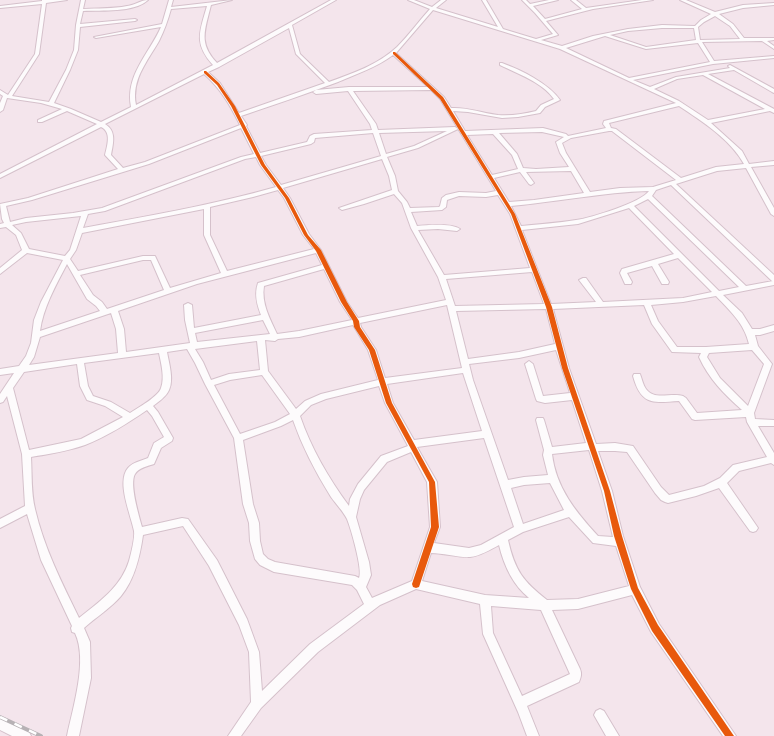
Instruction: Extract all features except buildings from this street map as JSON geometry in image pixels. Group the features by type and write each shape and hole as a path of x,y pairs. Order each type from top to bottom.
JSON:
{"street":[{"path":"0,7 43,1 65,0"},
{"path":"51,103 68,70 76,50 78,26 83,0"},
{"path":"78,26 112,16 140,5 146,0"},
{"path":"134,108 132,102 133,84 164,25 171,0"},
{"path":"169,8 209,5 230,0"},
{"path":"0,176 217,66 334,0"},
{"path":"410,0 433,9 562,48 629,78 680,104 707,122 731,142 740,152 748,164 774,214"},
{"path":"237,115 309,92 372,67 394,53 413,34 433,9 444,0"},
{"path":"484,0 501,29"},
{"path":"524,0 544,20 556,35 536,40"},
{"path":"529,5 556,0"},
{"path":"573,0 586,10"},
{"path":"544,20 626,2 651,0"},
{"path":"682,0 716,13 734,27 743,40"},
{"path":"0,110 7,97 37,54 43,1"},
{"path":"713,62 698,38 696,27 701,20 716,13 774,4"},
{"path":"209,5 201,35 210,59 217,66"},
{"path":"82,10 135,20"},
{"path":"108,35 112,16"},
{"path":"96,37 164,25"},
{"path":"290,25 298,54 328,84"},
{"path":"562,48 607,35 656,26 672,25 696,27"},
{"path":"607,35 646,48 700,41 774,39"},
{"path":"764,40 774,48"},
{"path":"394,53 430,89 442,98 450,110 459,130 507,204 519,228 549,306 560,346 564,368 607,491 620,542 635,589 655,628 730,736"},
{"path":"629,78 713,62 774,57"},
{"path":"723,61 734,69 774,91"},
{"path":"450,110 463,109 497,116 512,117 538,112 543,106 557,100 543,86 502,64"},
{"path":"650,88 676,78 734,69"},
{"path":"205,72 218,84 233,106 258,154 287,198 306,236 318,250 356,321 357,327 372,350 389,403 432,482 435,527 416,584"},
{"path":"702,74 773,110"},
{"path":"309,92 349,89 430,89"},
{"path":"349,89 373,124 387,166 392,176 395,191 405,203 414,228 442,278 451,305 465,366 520,529"},
{"path":"0,92 7,97 51,103 102,124 110,131 112,138 108,155 122,170"},
{"path":"609,129 606,122 680,104"},
{"path":"40,121 67,109"},
{"path":"707,122 773,110"},
{"path":"105,312 99,304 90,297 67,259 26,251 23,247 19,234 8,225 1,205 30,199 147,163 244,125"},
{"path":"0,226 26,220 85,214 117,205 203,172 258,154 309,143 314,136 353,132 425,129 494,131 543,130 551,134 564,135 568,138"},
{"path":"588,194 563,153 560,143 568,138 609,129 614,130 680,180"},
{"path":"80,231 251,196 416,147 459,130"},
{"path":"494,131 515,154 521,170 531,183"},
{"path":"507,204 534,202 620,190 654,189 716,169 748,164 774,163"},
{"path":"490,177 521,170 536,171 573,169"},
{"path":"672,183 774,280"},
{"path":"519,228 578,222 630,206 649,196 654,189"},
{"path":"342,208 362,203 395,191"},
{"path":"407,210 440,209 443,207 444,199 448,196 485,195 499,192"},
{"path":"649,196 744,288"},
{"path":"207,206 207,235 221,263 224,274"},
{"path":"630,206 739,315 750,332 754,346 771,364 750,418"},
{"path":"0,400 30,357 35,343 38,320 45,302 73,250 85,214"},
{"path":"414,228 438,227 457,229"},
{"path":"35,336 168,291 224,274 318,250"},
{"path":"0,272 26,251"},
{"path":"628,282 623,273 624,270 679,255"},
{"path":"77,274 143,258 153,258 168,291"},
{"path":"654,263 665,282"},
{"path":"275,338 264,317 260,289 261,285 326,266"},
{"path":"442,278 534,270"},
{"path":"583,280 601,304"},
{"path":"0,372 192,346 275,338 432,304 549,306 647,303 683,300 774,283"},
{"path":"647,303 655,322 673,349 706,350 754,346"},
{"path":"188,305 192,346 209,384 238,438 248,504 254,523 255,541 259,556 264,562 274,567 355,581 361,587 370,606"},
{"path":"114,309 120,329 122,355"},
{"path":"191,331 264,317"},
{"path":"750,332 760,332 774,328"},
{"path":"261,339 264,372 295,415 300,429 316,461 334,493 351,517 364,562 366,575 361,587"},
{"path":"238,438 278,424 295,415 308,403 324,396 382,382 560,346"},
{"path":"26,454 82,442 130,417 160,396 165,390 166,383 163,350"},
{"path":"549,451 592,447 615,447 630,449 658,490 668,499 721,483 733,474 736,468 773,460 750,418 724,388 706,364 703,357 706,350"},
{"path":"80,361 84,386 90,398 108,404 130,417"},
{"path":"529,364 540,399 545,400 574,396"},
{"path":"209,384 229,377 264,372"},
{"path":"637,376 639,384 646,396 650,398 680,398 695,417 750,418 774,423"},
{"path":"9,388 26,454 30,508 46,560 76,628 84,642 85,678 73,736"},
{"path":"76,628 118,592 134,561 139,532 130,495 129,477 131,471 137,466 151,461 157,446 169,438 155,414 147,405"},
{"path":"540,420 549,451 547,455 553,479 560,496 571,512 596,540 620,542"},
{"path":"351,517 355,499 361,487 384,459 412,446 487,434"},
{"path":"504,485 524,481 553,479"},
{"path":"721,483 754,528"},
{"path":"0,524 30,508"},
{"path":"428,548 441,548 469,553 483,549 520,529 571,512"},
{"path":"139,532 182,522 185,522 188,526 213,563 242,623 254,652 257,704"},
{"path":"502,539 507,558 516,576 528,591 544,604 576,673 575,678 520,703"},
{"path":"234,736 257,704 314,648 376,601 416,584 485,600 544,604 578,604 635,589"},
{"path":"485,600 488,634 520,703 532,736"},
{"path":"600,715 613,736"},
{"path":"0,724 25,736"}],"railway":[{"path":"0,717 41,736"}],"cycle path":[{"path":"394,53 442,98 513,214 549,307 565,368 607,491 618,536 635,589 655,628 730,736"},
{"path":"205,72 218,84 233,106 263,165 287,198 306,235 318,250 344,302 356,321 357,327 372,350 389,403 432,482 435,527 416,584"}]}
